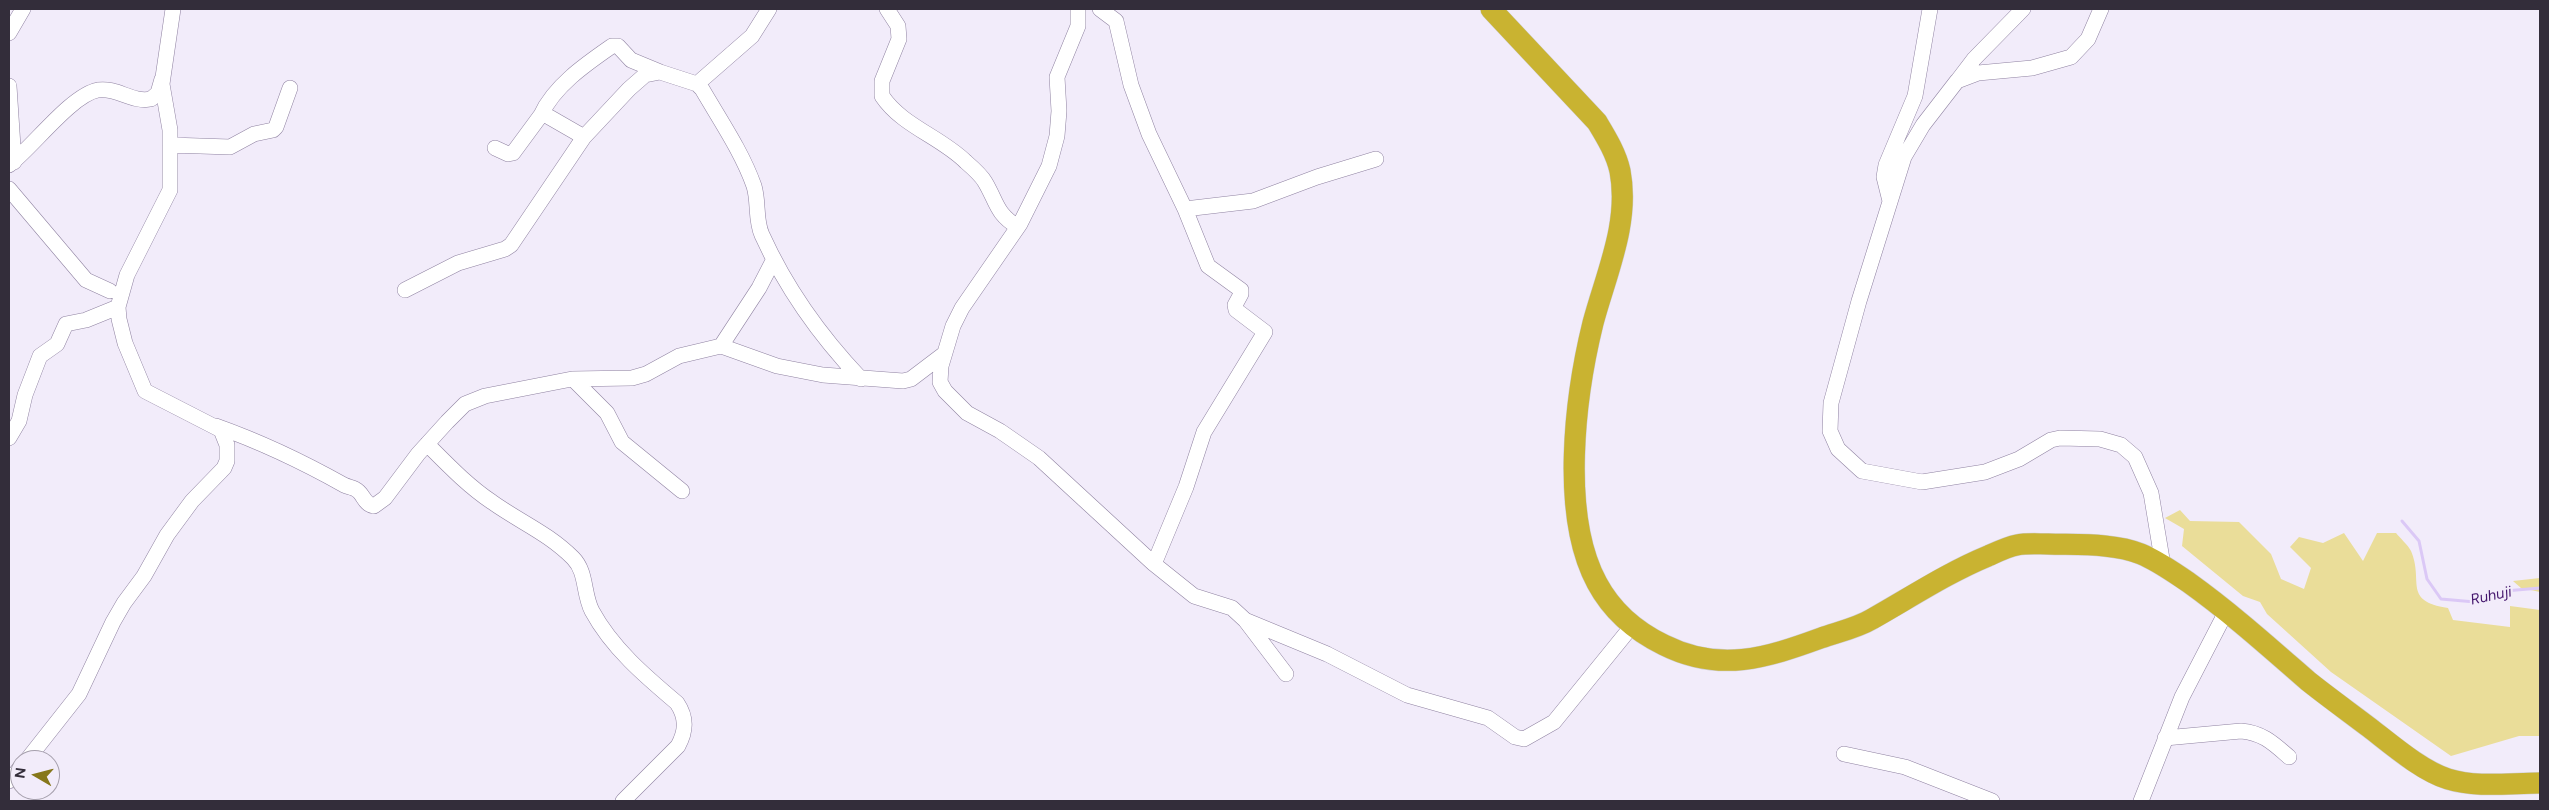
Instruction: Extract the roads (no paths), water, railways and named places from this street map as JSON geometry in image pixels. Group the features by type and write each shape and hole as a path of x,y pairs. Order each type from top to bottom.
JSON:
{"highway":[{"path":"1491,9 1597,122 1610,143 1620,171 1622,203 1619,232 1593,325 1583,376 1576,434 1575,489 1578,526 1586,560 1597,584 1613,609 1632,626 1653,640 1674,650 1700,658 1756,660 1868,622 1920,589 1968,564 2016,545 2067,545 2117,548 2139,553 2163,565 2227,610 2312,684 2394,746 2440,777 2477,785 2540,783"}],"street":[{"path":"9,33 23,9"},
{"path":"11,164 67,110 88,94 98,90 113,90 136,99 151,99 158,93 173,9"},
{"path":"697,84 752,36 769,9"},
{"path":"887,9 898,26 899,39 882,81 882,96 909,122 948,146 966,162 984,180 1000,214 1018,227"},
{"path":"1078,9 1077,31 1057,77 1059,111 1057,136 1049,166 1018,227 962,308 953,326 939,376 945,391 967,413 1000,431 1039,458 1154,564 1194,596 1204,601 1232,608 1245,620 1286,674"},
{"path":"1100,9 1116,21 1131,84 1159,159 1185,209 1208,266 1241,290 1235,307 1264,330 1265,335 1204,432 1186,487 1154,564"},
{"path":"1890,201 1884,177 1886,166 1915,96 1930,9"},
{"path":"2023,9 1974,59 1923,125 1904,157 1831,403 1830,432 1838,449 1862,471 1922,482 1985,472 2019,459 2051,440 2060,438 2100,439 2121,445 2135,457 2151,493 2163,565"},
{"path":"1957,81 1978,73 2032,68 2071,56 2088,39 2101,9"},
{"path":"495,148 508,154 513,153 541,115 550,98 575,73 612,46 618,46 631,60 697,84 702,89 746,166 757,198 761,233 774,259 828,345 861,379"},
{"path":"405,290 430,279 458,263 509,246 526,226 584,137 644,75 660,72"},
{"path":"35,750 79,694 124,603 144,576 167,535 192,500 224,468 227,461 225,436 217,427 145,391 119,324 118,307 127,275 170,190 170,145 162,78"},
{"path":"9,86 11,164"},
{"path":"170,145 230,147 254,134 273,130 276,127 290,88"},
{"path":"541,115 548,115 584,137"},
{"path":"1185,209 1253,202 1317,177 1376,159"},
{"path":"9,189 86,280 110,290"},
{"path":"90,319 100,308 123,265 139,250"},
{"path":"721,346 759,288 774,259"},
{"path":"9,438 19,421 25,395 40,356 57,344 68,322 90,319 118,307"},
{"path":"210,424 248,437 323,472 344,485 356,489 371,506 377,505 385,498 427,444 465,404 474,399 573,379 632,378 646,374 679,356 721,346 777,366 861,379 908,381 944,354"},
{"path":"573,379 606,413 618,435 629,448 682,491"},
{"path":"427,444 461,478 492,503 536,527 573,558 582,572 587,600 595,617 619,649 677,703 683,712 684,736 678,746 623,801"},
{"path":"2141,801 2182,697 2227,610"},
{"path":"1245,620 1327,654 1407,695 1488,718 1515,737 1524,739 1554,722 1632,626"},
{"path":"2165,738 2241,731 2253,732 2264,736 2289,757"},
{"path":"1844,754 1905,767 1992,801"}],"waterway":[{"name":"Ruhuji","path":"2402,521 2419,541 2427,579 2441,599 2475,602 2505,591 2540,588"}]}
